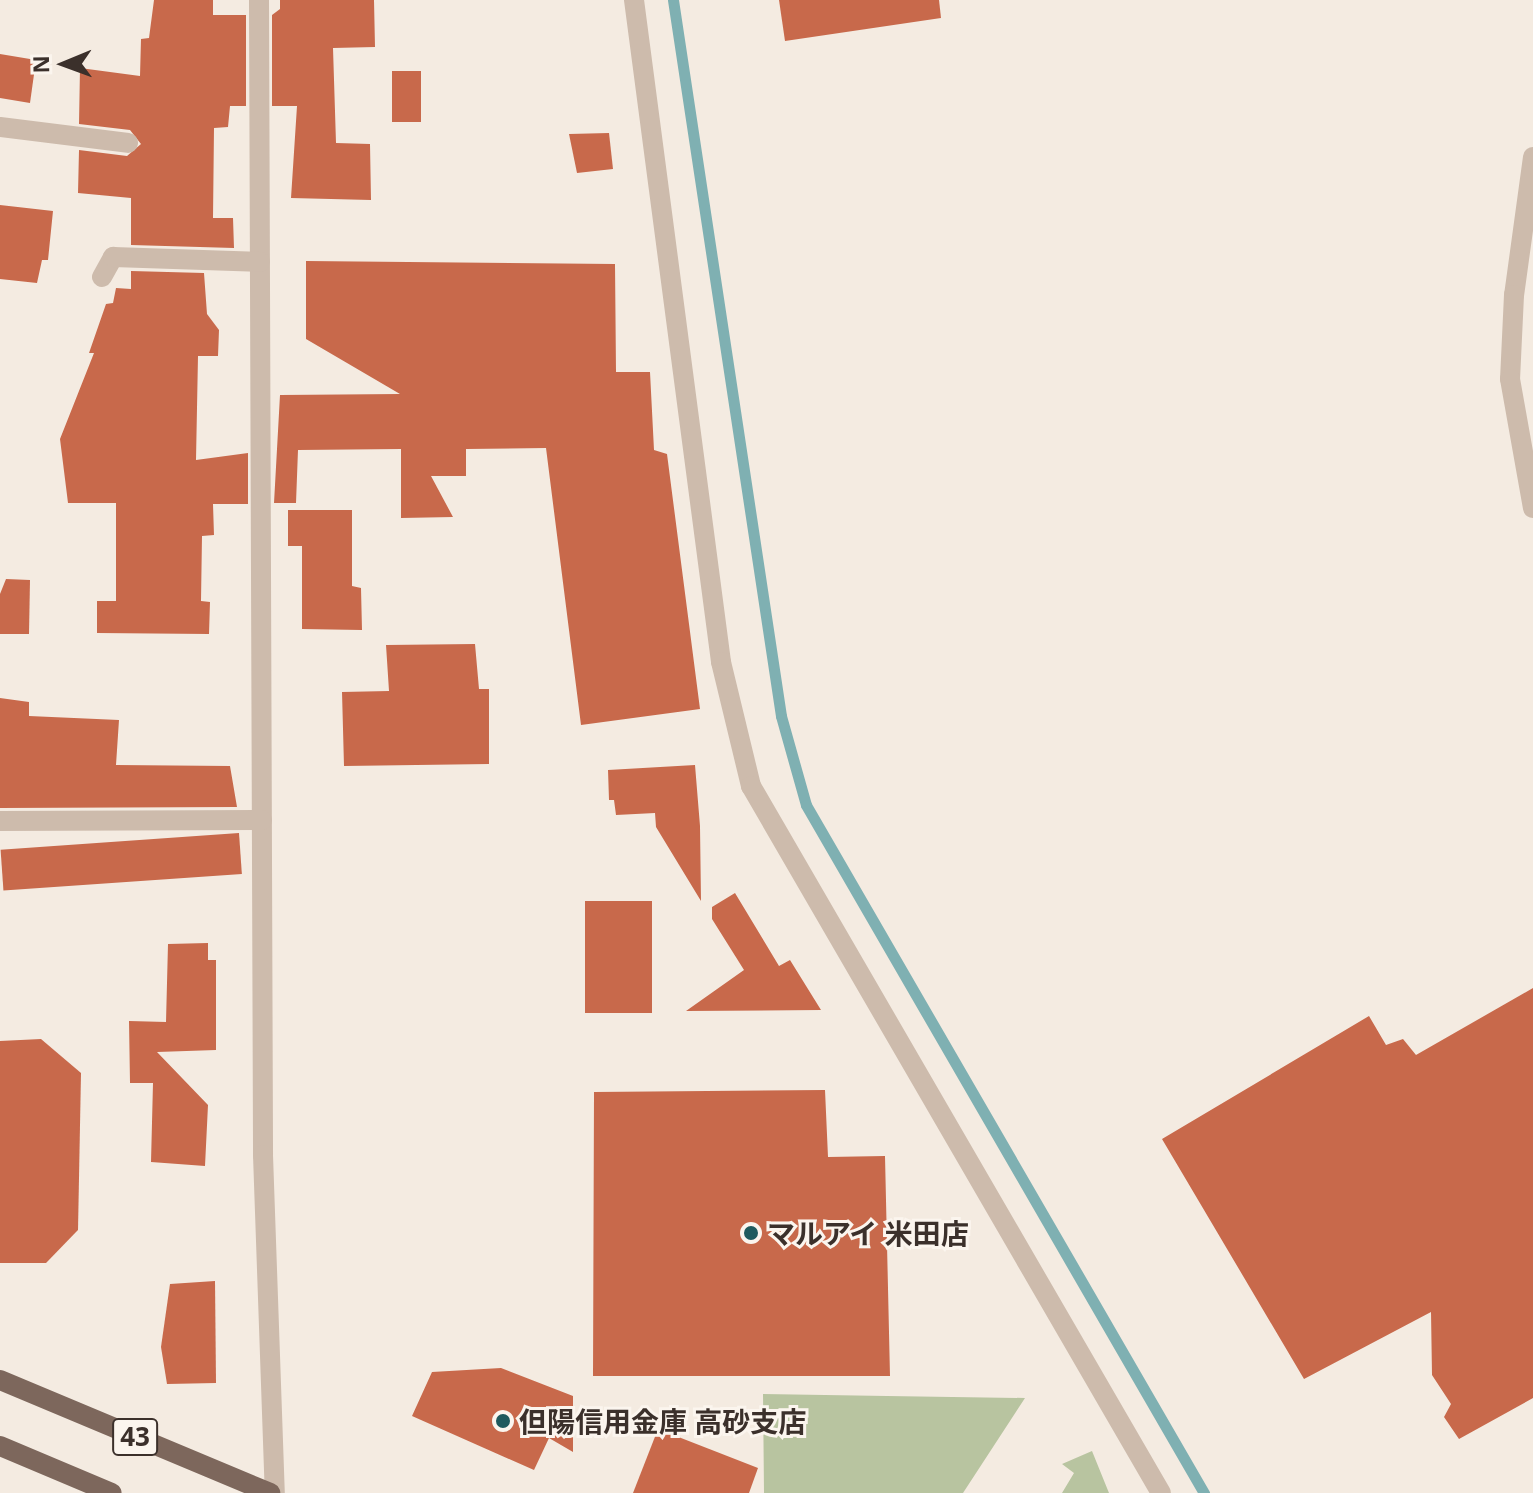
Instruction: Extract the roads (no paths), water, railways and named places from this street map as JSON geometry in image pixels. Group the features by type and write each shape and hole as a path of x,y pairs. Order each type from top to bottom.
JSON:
{"main road":[{"name":"43","path":"0,1380 272,1493"},
{"name":"43","path":"0,1446 112,1493"}],"street":[{"path":"259,0 263,1155 272,1493"},
{"path":"634,0 721,662 751,786 1161,1493"},
{"path":"0,127 128,143"},
{"path":"1533,157 1514,295 1510,379 1533,508"},
{"path":"102,277 113,257 260,262"},
{"path":"0,821 262,820"}],"waterway":[{"path":"673,0 781,716 806,805 1204,1493"}],"place":[{"name":"マルアイ 米田店","path":"751,1233"},
{"name":"但陽信用金庫 高砂支店","path":"503,1421"}]}
